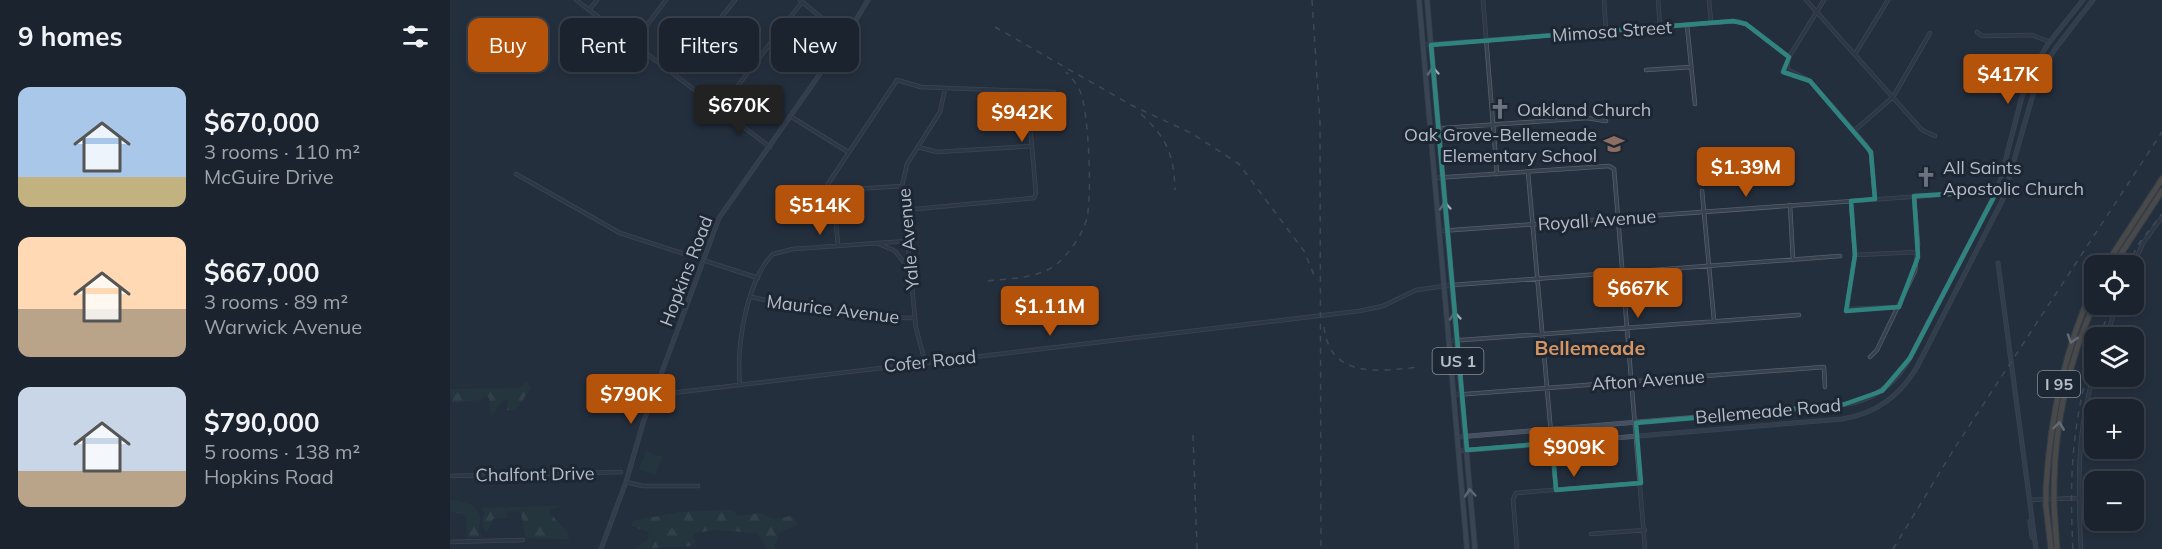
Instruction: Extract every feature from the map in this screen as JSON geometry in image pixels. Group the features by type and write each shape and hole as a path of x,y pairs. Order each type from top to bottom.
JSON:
{"highway":[{"path":"2112,255 2162,179"},
{"path":"2120,255 2162,191"},
{"name":"I 95","path":"2051,549 2046,506 2049,439 2063,367 2084,311"},
{"name":"I 95","path":"2057,549 2054,485 2058,426 2065,388 2090,315"}],"main road":[{"name":"Hopkins Road","path":"857,18 868,0"},
{"name":"US 1","path":"1419,0 1467,549"},
{"name":"US 1","path":"1427,0 1475,549"},
{"name":"Bellemeade Road","path":"1458,437 1842,405 1872,397 1887,387 1904,369 1997,191 2025,88 2050,42 2083,0"},
{"name":"Bellemeade Road","path":"1459,451 1842,419 1878,407 1899,392 1914,373 2006,190 2037,79 2055,49 2093,0"},
{"name":"Hopkins Road","path":"601,549 626,482 654,394 719,218 821,72"},
{"path":"1998,262 2035,549"}],"street":[{"path":"576,0 599,18"},
{"path":"589,11 597,0"},
{"path":"647,25 666,0"},
{"path":"675,75 735,0"},
{"path":"1483,0 1497,174"},
{"path":"1604,0 1606,31"},
{"path":"1658,0 1660,27"},
{"path":"1709,0 1711,23"},
{"path":"1806,0 1922,130 1935,136"},
{"path":"1789,57 1824,0"},
{"path":"1855,54 1887,0"},
{"path":"720,109 801,1 821,18"},
{"name":"Mimosa Street","path":"1423,45 1743,22 1789,57 1788,71 1810,81 1854,131"},
{"path":"1688,25 1695,104"},
{"path":"1977,32 1983,36 2032,35 2050,42"},
{"path":"1875,199 1872,154 1854,131 1893,97 1930,33"},
{"path":"647,52 770,147"},
{"path":"1646,70 1691,67"},
{"path":"806,216 897,80 921,87 945,89 1054,92"},
{"name":"Yale Avenue","path":"925,362 915,318 902,186 907,164 940,112 945,89"},
{"path":"905,210 1034,198 1028,91"},
{"path":"790,116 848,153"},
{"path":"1430,129 1587,118 1606,120"},
{"path":"918,147 937,152 1032,146"},
{"path":"1434,178 1612,166 1633,381 1646,549"},
{"path":"1528,172 1556,490"},
{"path":"516,174 620,233 703,258 758,278"},
{"path":"823,191 902,186"},
{"path":"1702,190 1714,321"},
{"name":"Royall Avenue","path":"1439,231 2006,190"},
{"path":"833,191 837,245"},
{"path":"1870,357 1877,350 1915,271 1918,252 1914,196"},
{"path":"1851,201 1855,255 1847,309 1899,307"},
{"path":"1790,205 1793,260"},
{"path":"2138,255 2162,218"},
{"path":"740,385 738,364 740,332 758,278 767,260 781,250 908,241"},
{"path":"875,243 895,251 911,271"},
{"path":"1855,255 1918,252"},
{"name":"Cofer Road","path":"654,394 1369,310 1416,290 1444,285 1840,256"},
{"name":"Maurice Avenue","path":"752,297 786,306 881,318 915,318"},
{"path":"1449,340 1799,315"},
{"name":"Afton Avenue","path":"1454,395 1824,367 1825,387"},
{"path":"2081,549 2078,498 2086,408 2091,387"},
{"name":"Chalfont Drive","path":"450,476 621,472"},
{"path":"626,482 643,486 698,486"},
{"path":"1517,549 1514,494 1641,483"},
{"path":"2028,500 2078,498"},
{"path":"1591,534 1645,530"},
{"path":"450,542 523,540"}],"highlighted area":[{"path":"1733,21 1746,24 1789,57 1783,72 1810,81 1871,152 1875,199 1851,201 1855,255 1846,311 1899,307 1918,257 1914,196 1997,191 1910,358 1882,391 1842,405 1636,423 1641,483 1556,490 1552,443 1467,450 1431,45"}],"green space":[{"path":"527,382 531,388 515,409 507,410 508,400 503,400 491,417 489,398 486,396 479,400 452,403 450,389 519,388"},
{"path":"646,451 662,457 655,475 639,469"},
{"path":"450,500 463,502 478,512 480,518 478,532 483,537 467,538 466,515 450,511"},
{"path":"562,506 550,509 550,513 568,533 569,539 526,538 521,513 511,511 507,513 507,518 493,519 488,530 485,531 482,520 485,513 481,508"},
{"path":"732,510 738,516 761,513 773,519 791,516 798,524 779,533 774,549 767,549 757,533 714,530 696,533 693,536 696,543 690,546 635,549 648,539 649,532 632,526 632,521 680,512"}],"railway":[{"path":"1312,0 1320,123 1321,549"},
{"path":"995,27 1131,105 1191,133 1239,164 1304,251 1316,280"},
{"path":"988,281 1025,277 1050,268 1058,263 1071,248 1085,224 1089,207 1086,116 1080,91 1066,72"},
{"path":"1141,114 1163,139 1171,157 1175,190"},
{"path":"1893,549 1954,449 2162,132"},
{"path":"2133,255 2162,214"},
{"path":"2103,327 2108,315"},
{"path":"1324,327 1328,344 1336,356 1347,364 1374,370 1419,367"},
{"path":"2073,549 2072,473 2077,425 2084,387"},
{"path":"1193,435 1197,549"}],"place":[{"name":"Oakland Church","path":"1500,109"},
{"name":"Oak Grove-Bellemeade Elementary School","path":"1614,144"},
{"name":"All Saints Apostolic Church","path":"1926,177"}],"district":[{"name":"Bellemeade","path":"1590,347"}]}
